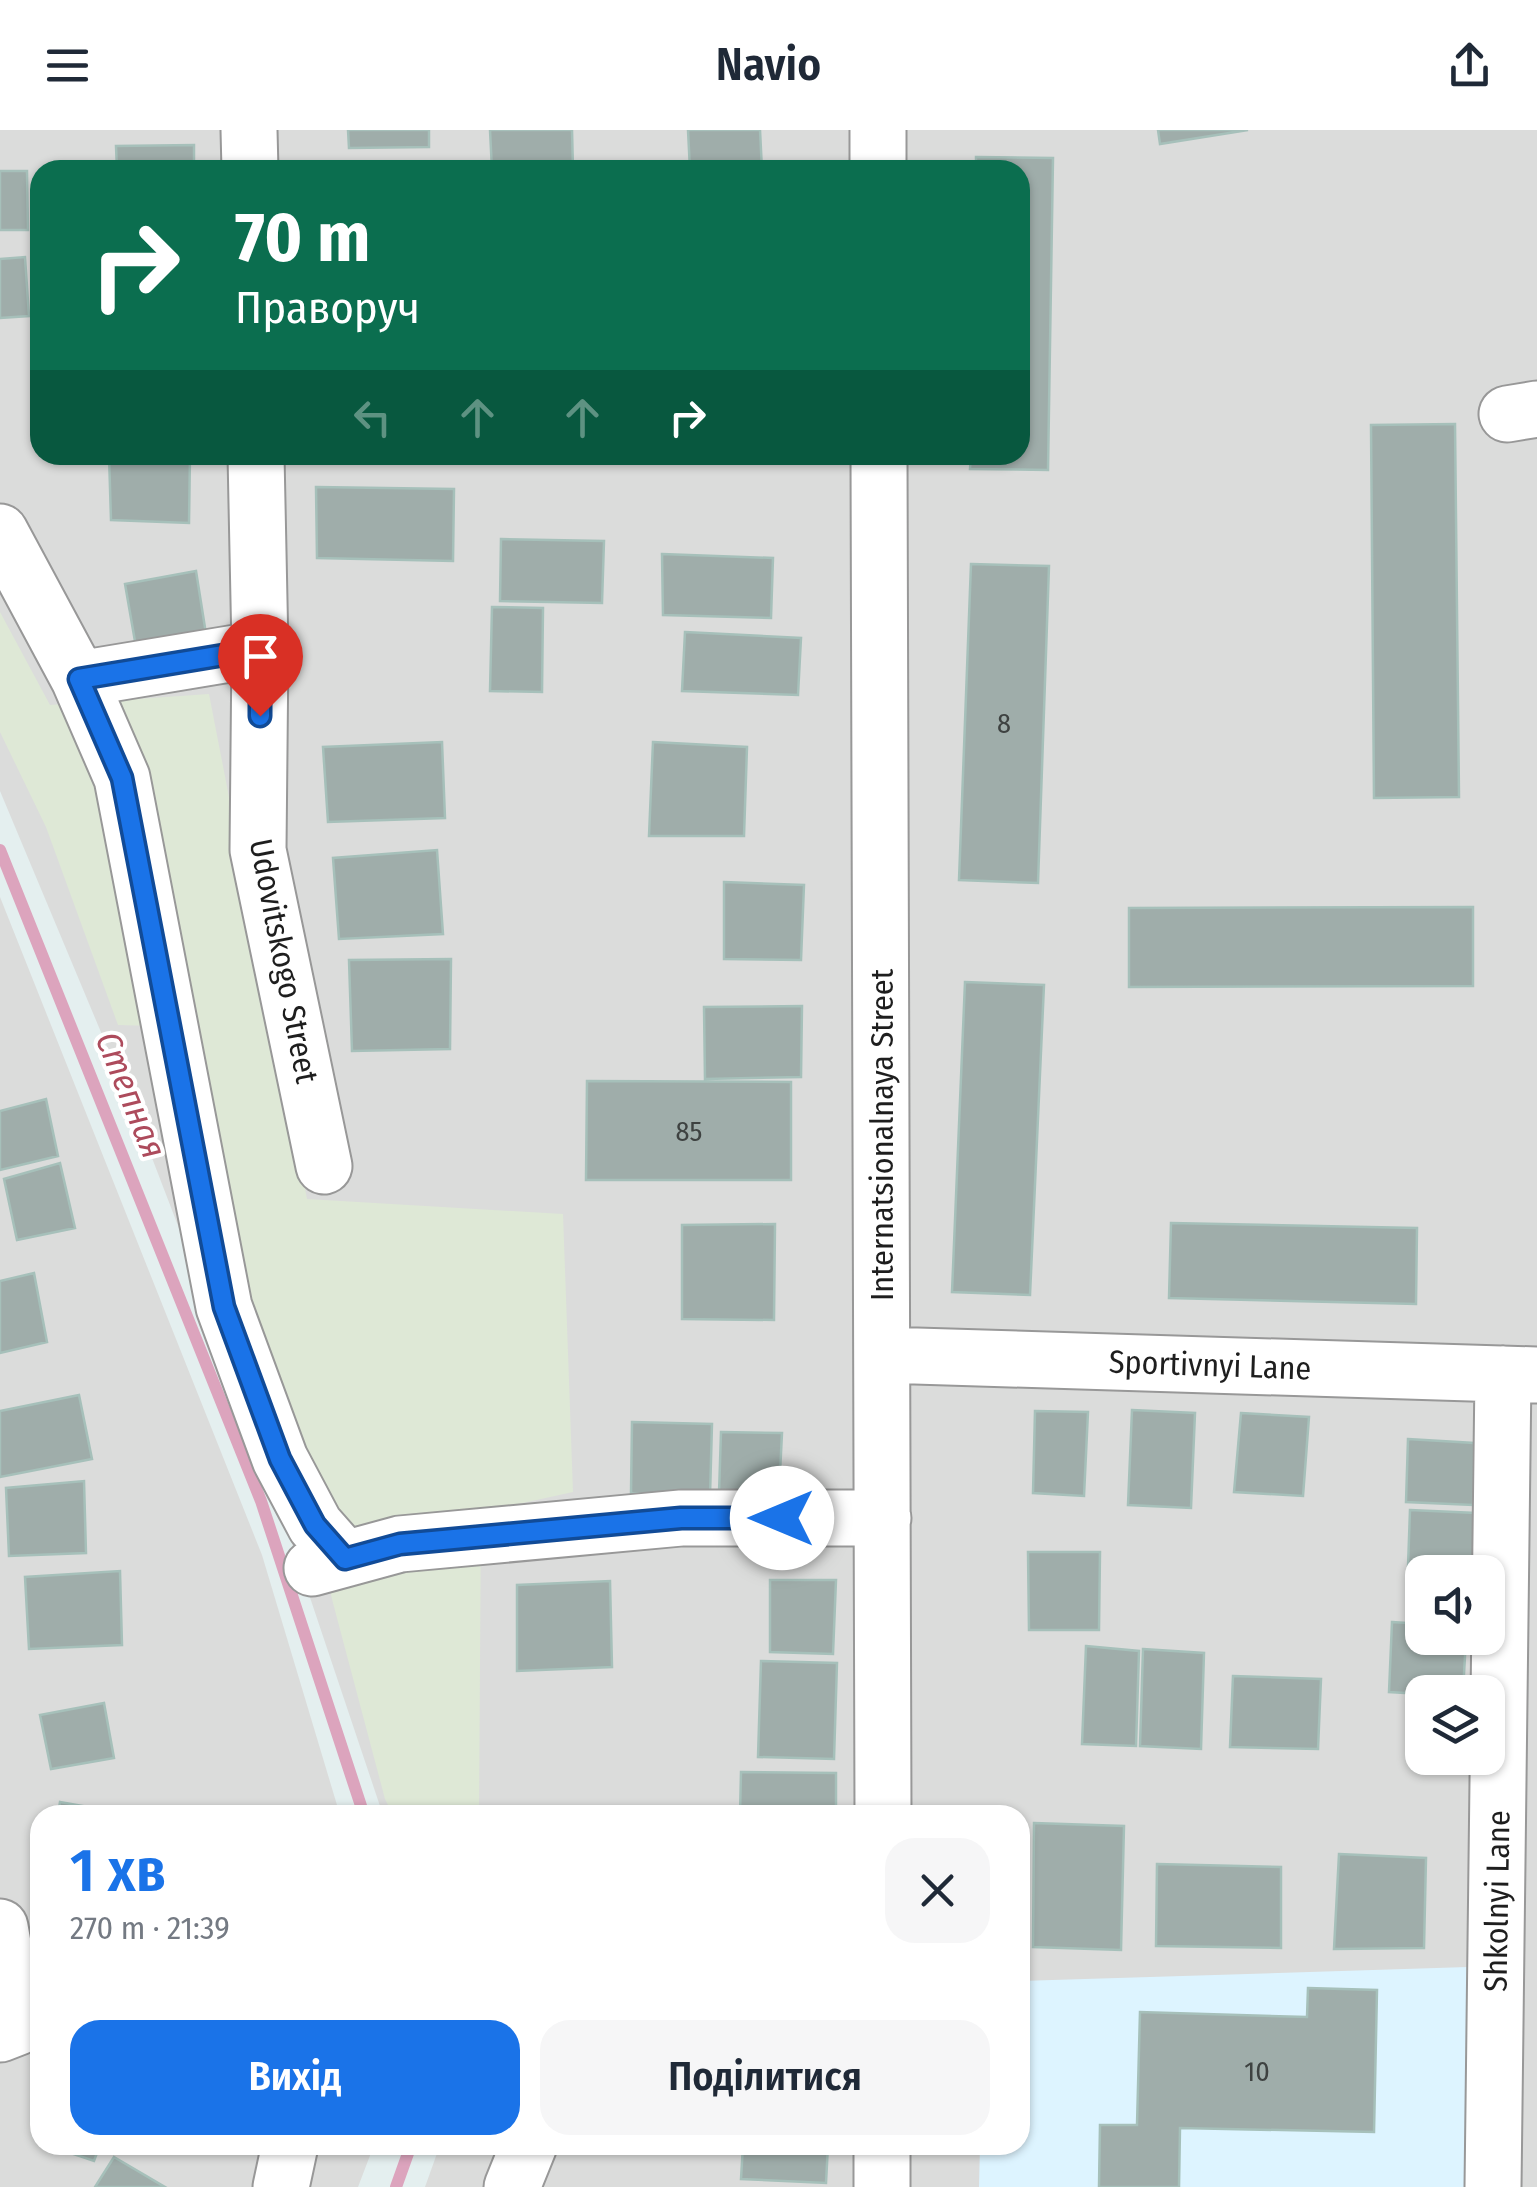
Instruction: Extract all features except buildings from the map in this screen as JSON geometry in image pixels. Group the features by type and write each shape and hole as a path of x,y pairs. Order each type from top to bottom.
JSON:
{"street":[{"path":"249,130 250,160"},
{"path":"878,130 878,160"},
{"name":"Udovitskogo Street","path":"256,465 258,850 324,1166"},
{"name":"Internatsionalnaya Street","path":"879,465 883,1805"},
{"path":"0,532 79,679 122,778 224,1307 280,1459 315,1525 329,1563 400,1544 681,1518 883,1518"},
{"path":"79,679 260,649"},
{"name":"Sportivnyi Lane","path":"883,1355 1520,1374"},
{"name":"Shkolnyi Lane","path":"1493,2187 1520,1374"},
{"path":"0,1927 14,2029"},
{"path":"282,2187 288,2155"},
{"path":"512,2187 525,2155"},
{"path":"882,2155 882,2187"}],"shaded area":[{"path":"0,130 1537,130 1537,2187 425,2187 436,2155 1030,2155 1030,1805 380,1805 236,1377 134,1111 0,791"},
{"path":"0,612 50,705 209,694 307,1199 563,1214 573,1492 481,1512 479,1805 388,1805 385,1799 295,1444 260,1337 185,1027 118,1025 46,827 0,732"},
{"path":"0,897 262,1555 337,1805 30,1805 30,2155 370,2155 358,2187 0,2187"},
{"path":"1468,1967 1465,2187 979,2187 980,2155 1030,2155 1030,1981"}],"waterway":[{"name":"Степная","path":"0,850 261,1501 361,1805"},
{"name":"Степная","path":"396,2187 407,2155"}],"route":[{"path":"260,716 260,649 79,679 122,778 224,1307 280,1459 315,1525 345,1559 400,1544 681,1518 782,1518"}]}
